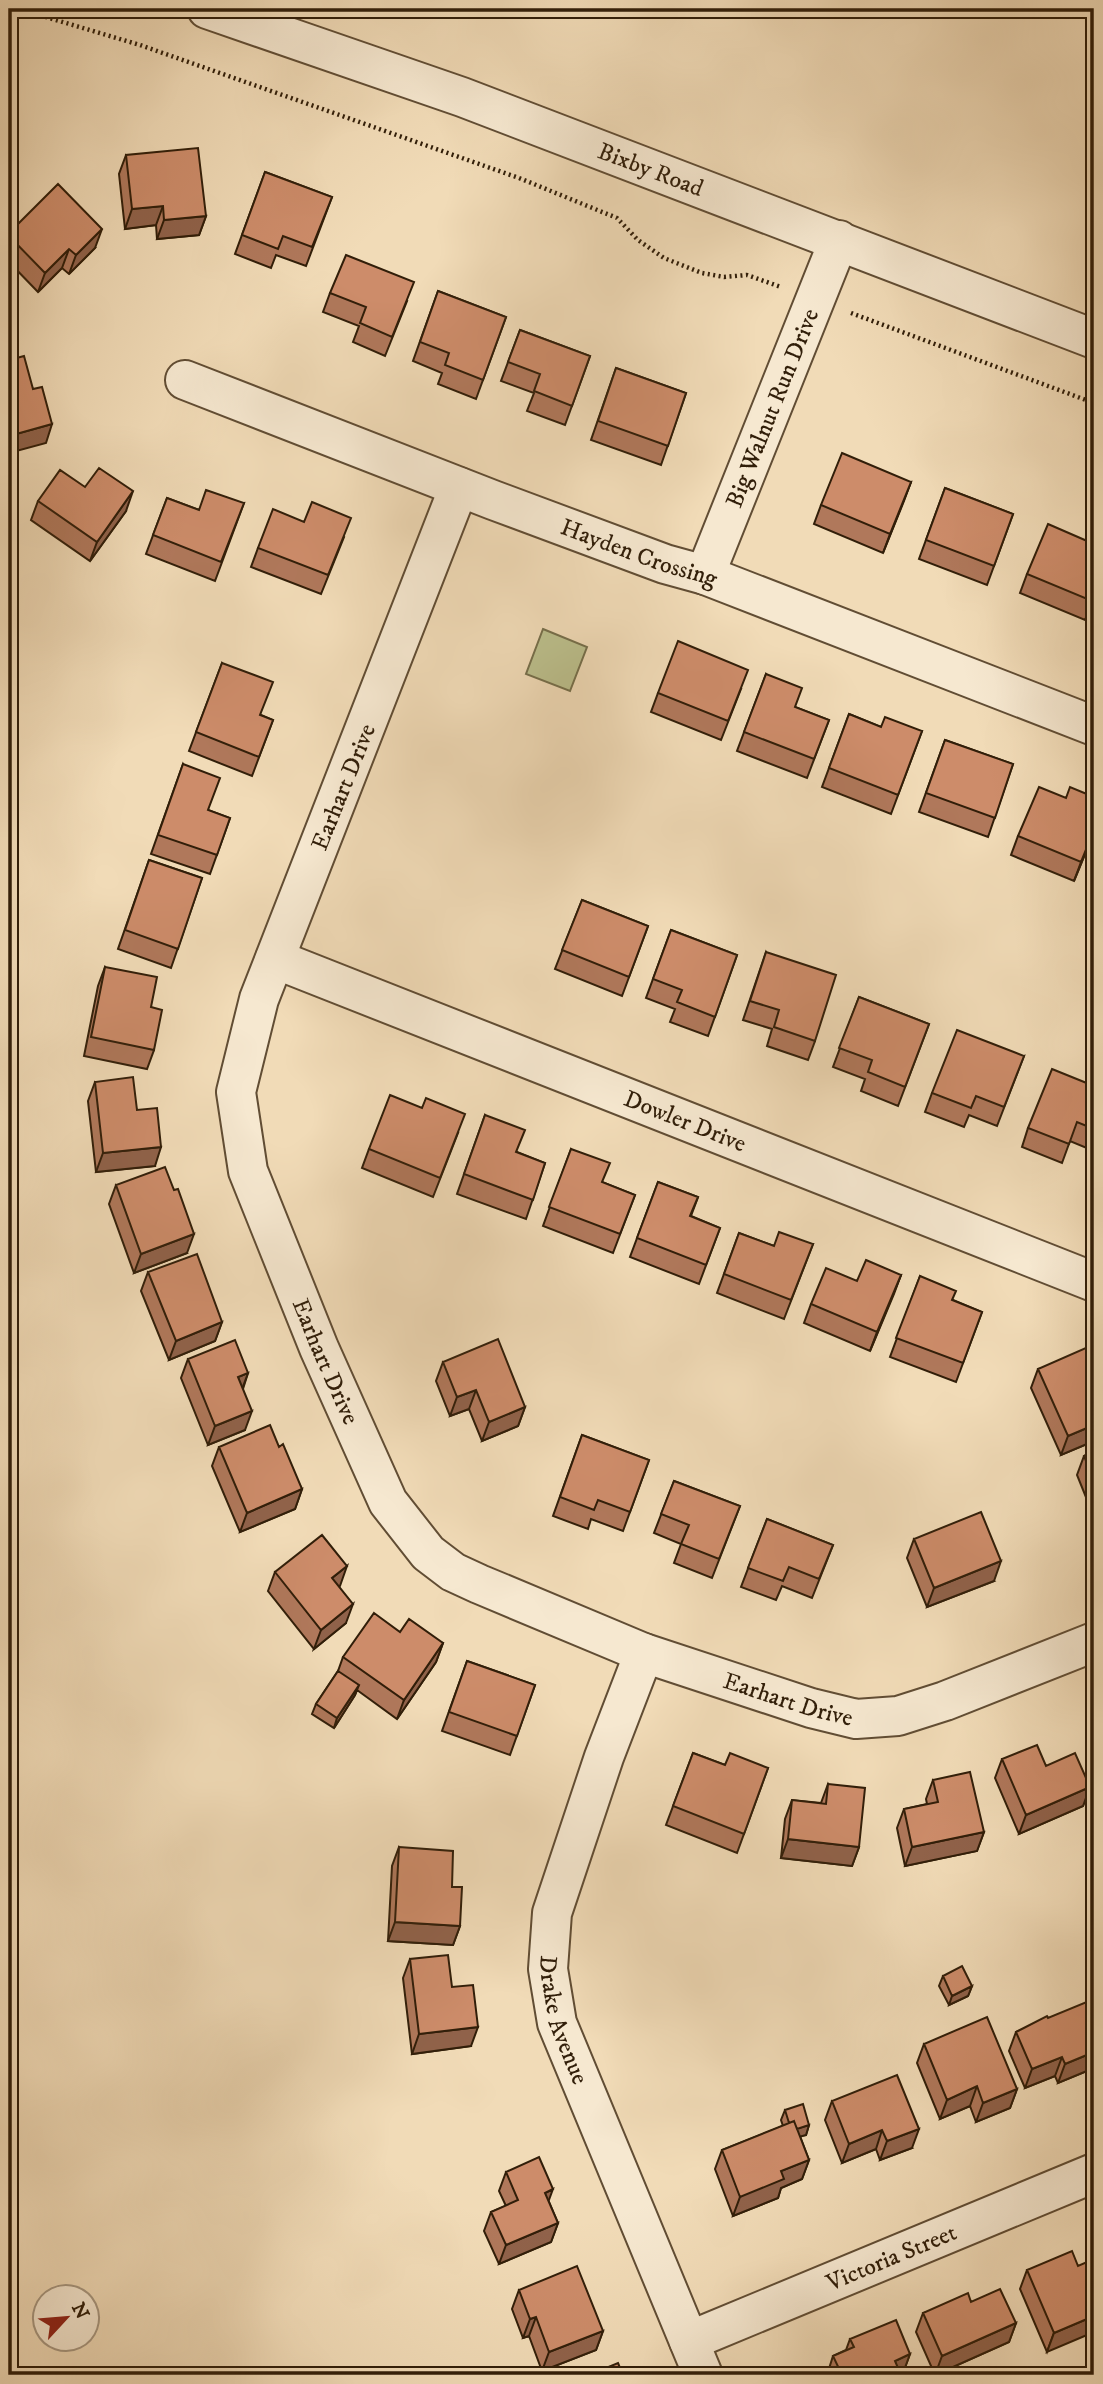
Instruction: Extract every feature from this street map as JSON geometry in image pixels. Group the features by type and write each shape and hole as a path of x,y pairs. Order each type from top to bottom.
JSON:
{"street":[{"name":"Bixby Road","path":"207,9 462,97 1094,339"},
{"name":"Big Walnut Run Drive","path":"705,575 839,240"},
{"name":"Hayden Crossing","path":"185,380 665,564 705,575 1094,726"},
{"name":"Earhart Drive","path":"460,487 258,999 236,1091 248,1171 314,1336 388,1502 428,1553 453,1572 643,1653 811,1708 856,1719 898,1716 945,1701 1094,1642"},
{"name":"Dowler Drive","path":"275,959 1094,1282"},
{"name":"Drake Avenue","path":"643,1653 604,1757 552,1913 548,1969 557,2023 696,2358"},
{"name":"Victoria Street","path":"696,2358 1094,2173"}],"path":[{"path":"19,9 140,45 519,178 617,218 638,240 664,258 702,273 724,277 747,275 1094,402"}],"green space":[{"path":"543,629 587,647 570,691 526,674"}],"building":[{"path":"198,148 206,216 164,220 163,206 132,209 126,155"},
{"path":"265,172 332,197 312,247 283,236 278,249 242,235"},
{"path":"58,184 102,229 76,255 69,249 45,273 9,233"},
{"path":"346,255 414,282 392,337 360,323 366,307 330,293"},
{"path":"438,291 506,317 483,380 445,365 449,353 420,342"},
{"path":"520,330 590,356 572,406 534,391 540,374 508,362"},
{"path":"24,356 33,389 42,387 52,424 9,436 9,360"},
{"path":"616,368 686,393 668,446 598,421"},
{"path":"842,453 911,482 890,534 821,505"},
{"path":"99,468 133,491 97,542 38,501 60,470 85,487"},
{"path":"945,488 1013,514 994,566 926,540"},
{"path":"206,490 244,503 221,562 153,535 167,498 199,510"},
{"path":"312,502 351,518 328,575 258,548 273,509 304,522"},
{"path":"1048,524 1094,544 1092,601 1027,574"},
{"path":"678,641 748,670 728,721 658,693"},
{"path":"222,663 273,682 260,715 273,720 259,757 196,732"},
{"path":"766,674 802,688 795,707 829,720 814,759 744,732"},
{"path":"849,714 881,727 885,717 922,731 898,795 829,768"},
{"path":"945,740 1013,764 995,818 926,793"},
{"path":"183,764 220,778 208,810 230,818 217,855 158,835"},
{"path":"1039,787 1066,798 1070,787 1094,797 1094,830 1081,862 1018,836"},
{"path":"149,860 202,878 178,949 125,930"},
{"path":"582,900 648,926 629,977 562,950"},
{"path":"671,930 737,955 715,1017 677,1002 682,990 653,979"},
{"path":"766,952 836,975 815,1041 774,1027 779,1010 750,1001"},
{"path":"105,967 157,977 151,1007 162,1010 154,1050 91,1037"},
{"path":"859,997 929,1024 905,1087 868,1072 872,1060 839,1048"},
{"path":"957,1030 1024,1056 1004,1107 976,1096 971,1108 932,1093"},
{"path":"1052,1069 1094,1086 1094,1129 1077,1122 1069,1144 1028,1128"},
{"path":"133,1077 137,1110 157,1108 161,1147 103,1153 95,1082"},
{"path":"390,1095 422,1108 426,1098 465,1114 440,1178 369,1149"},
{"path":"485,1115 525,1130 516,1152 545,1163 533,1200 464,1174"},
{"path":"571,1149 610,1163 602,1182 635,1195 620,1234 549,1207"},
{"path":"165,1167 174,1190 178,1189 194,1234 141,1254 116,1185"},
{"path":"658,1182 698,1197 690,1216 720,1228 706,1265 637,1238"},
{"path":"779,1232 813,1244 791,1300 724,1274 739,1233 774,1246"},
{"path":"197,1254 222,1322 176,1341 148,1272"},
{"path":"866,1260 901,1275 877,1332 811,1304 826,1268 857,1281"},
{"path":"920,1276 956,1291 952,1300 982,1312 963,1363 896,1338"},
{"path":"498,1339 525,1407 489,1422 476,1390 457,1397 443,1362"},
{"path":"235,1340 248,1373 238,1377 252,1411 215,1426 188,1359"},
{"path":"1088,1347 1094,1362 1094,1425 1068,1436 1038,1369"},
{"path":"270,1425 279,1447 283,1444 302,1489 247,1513 219,1447"},
{"path":"582,1435 649,1460 630,1512 598,1500 594,1510 560,1497"},
{"path":"1094,1451 1094,1481 1084,1456"},
{"path":"674,1481 740,1506 719,1559 681,1544 689,1525 661,1514"},
{"path":"981,1512 1001,1561 934,1588 914,1539"},
{"path":"767,1519 833,1545 819,1579 789,1567 783,1581 748,1568"},
{"path":"322,1535 347,1566 332,1578 353,1604 321,1630 275,1572"},
{"path":"374,1613 400,1632 409,1619 443,1643 404,1700 343,1657"},
{"path":"467,1661 535,1685 517,1736 449,1712"},
{"path":"338,1671 359,1685 337,1718 316,1704"},
{"path":"1037,1745 1046,1766 1075,1753 1090,1787 1026,1815 1002,1759"},
{"path":"693,1753 725,1765 730,1753 768,1768 744,1834 673,1806"},
{"path":"970,1772 984,1832 912,1847 904,1809 938,1802 933,1780"},
{"path":"828,1784 865,1788 859,1847 788,1839 792,1800 826,1804"},
{"path":"399,1847 453,1851 452,1887 462,1887 460,1926 395,1922"},
{"path":"448,1955 452,1987 473,1985 478,2027 419,2034 410,1959"},
{"path":"962,1966 972,1986 952,1996 943,1976"},
{"path":"1089,2001 1094,2014 1094,2052 1065,2064 1062,2057 1032,2069 1016,2032 1047,2016 1048,2018"},
{"path":"987,2017 1017,2089 983,2103 977,2086 947,2100 924,2044"},
{"path":"897,2075 919,2129 887,2141 882,2130 849,2144 832,2101"},
{"path":"803,2104 809,2125 797,2129 794,2121 789,2123 785,2110"},
{"path":"794,2121 809,2160 781,2171 784,2179 740,2197 722,2150"},
{"path":"539,2157 553,2189 545,2193 558,2223 506,2245 491,2212 518,2200 506,2172"},
{"path":"1072,2251 1078,2266 1094,2259 1094,2316 1054,2333 1027,2270"},
{"path":"577,2266 603,2331 549,2352 536,2317 530,2319 519,2290"},
{"path":"1000,2289 1016,2323 942,2356 923,2313 968,2293 971,2302"},
{"path":"896,2320 910,2354 895,2361 901,2375 842,2375 833,2356 854,2347 850,2339"},
{"path":"618,2363 623,2375 589,2375"}]}
